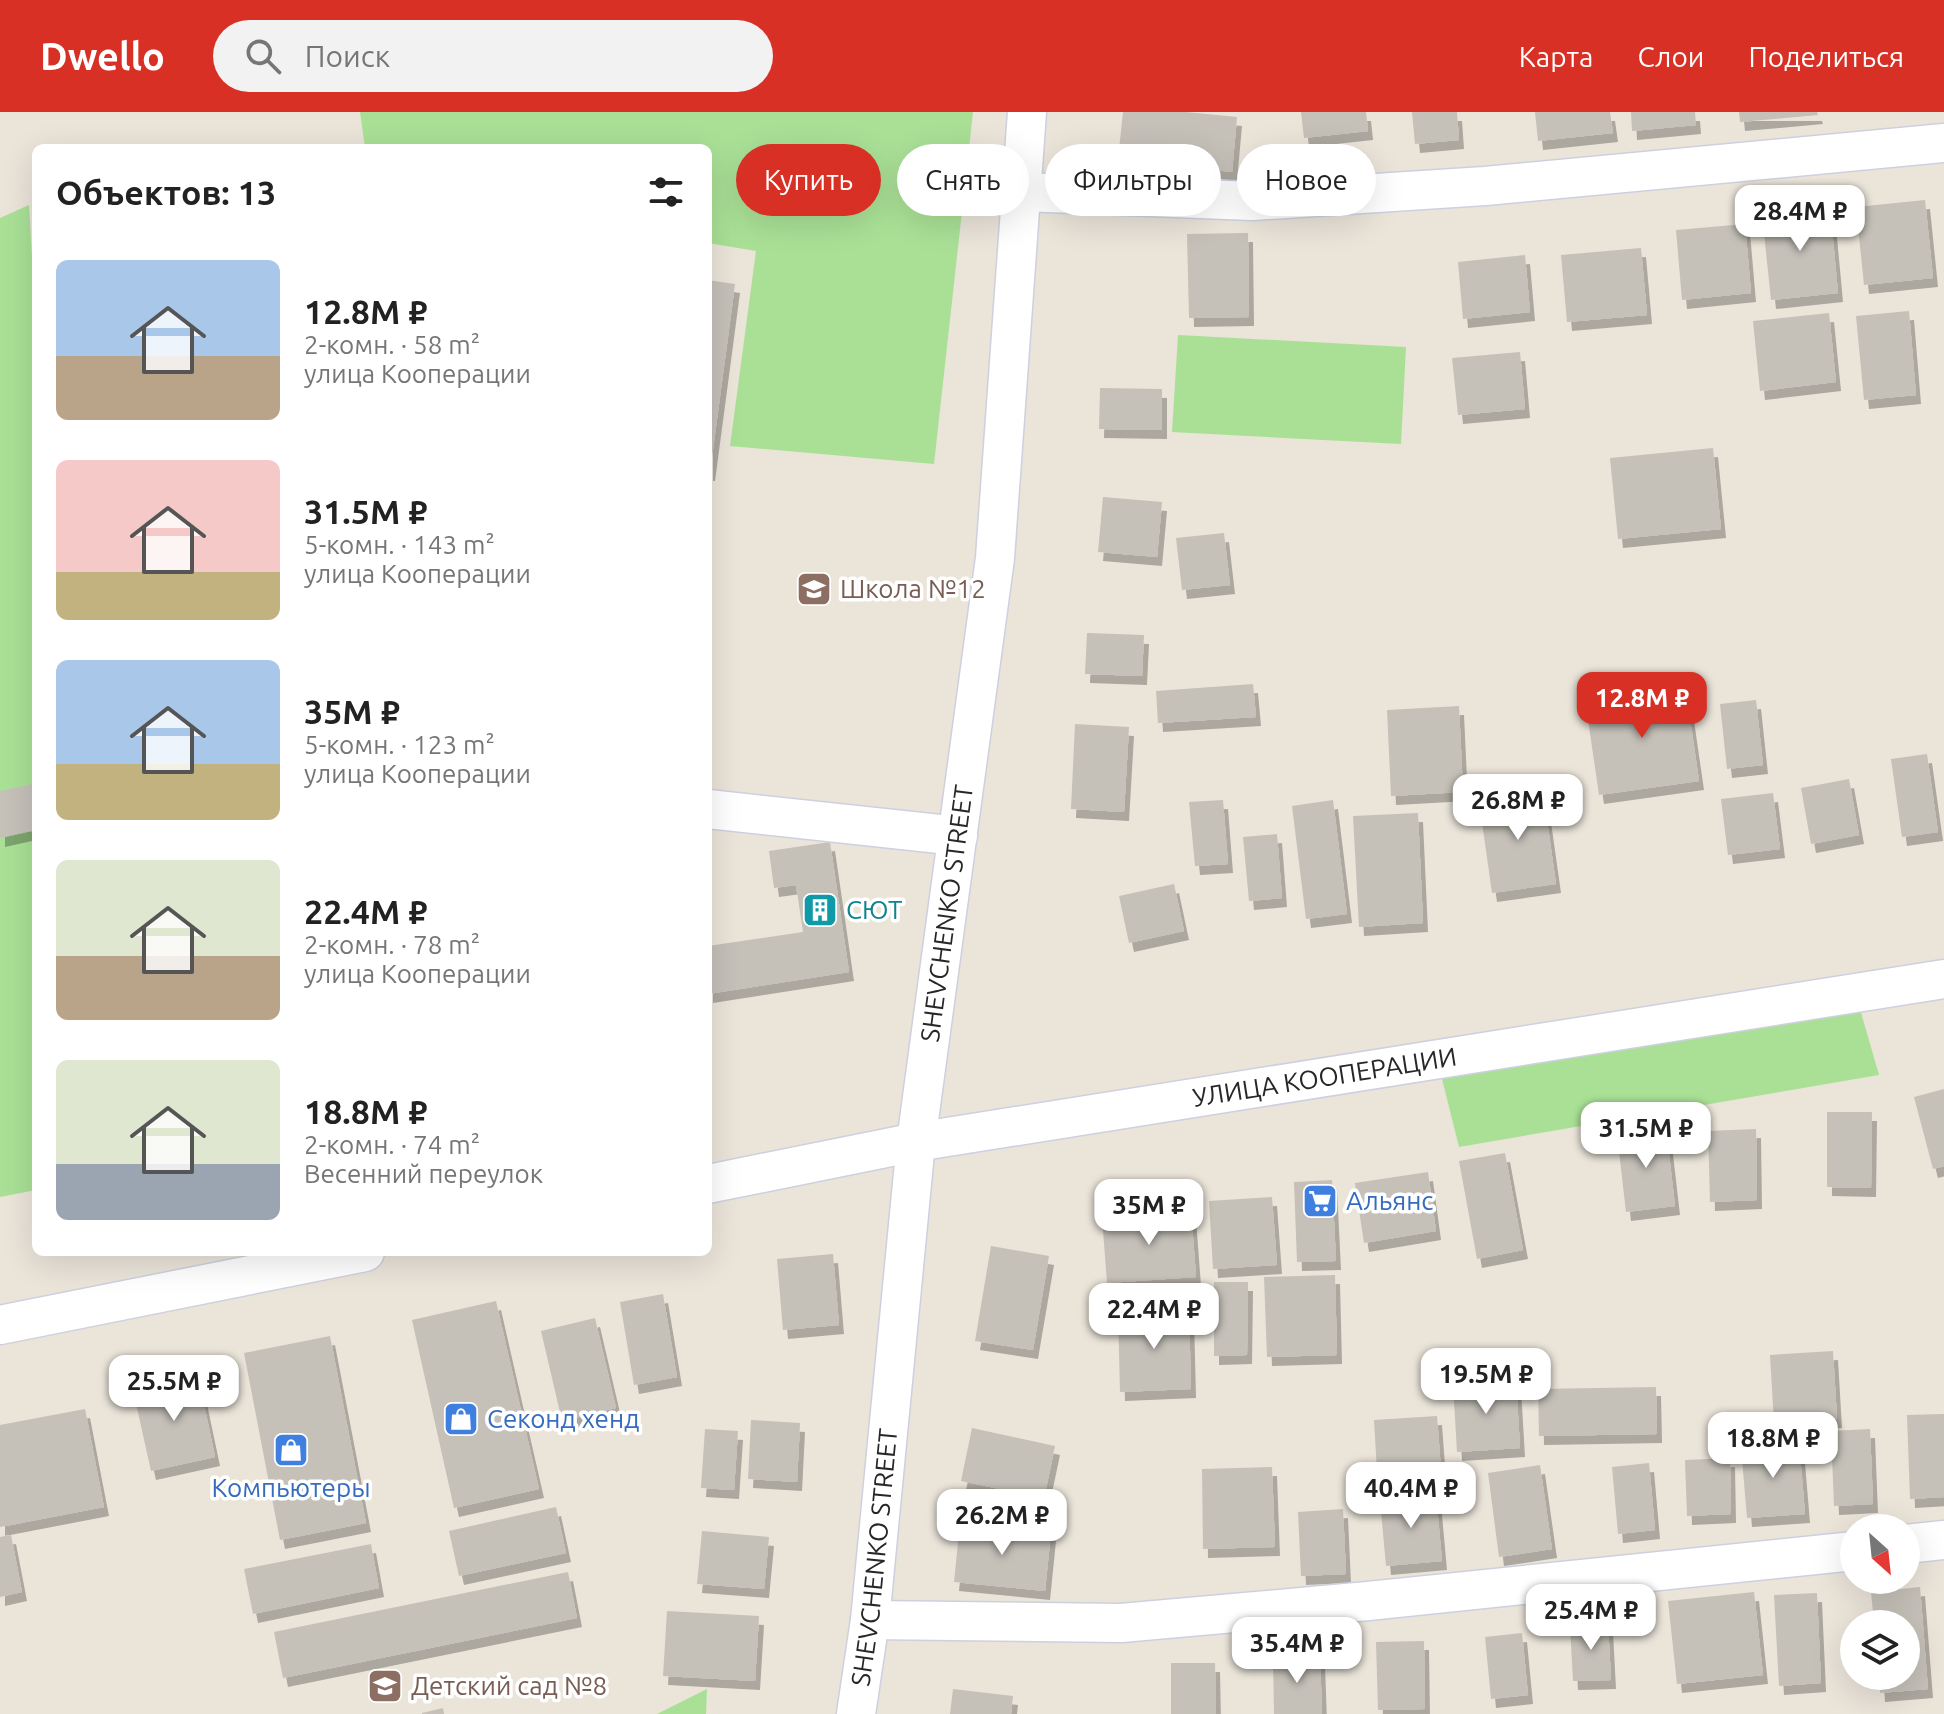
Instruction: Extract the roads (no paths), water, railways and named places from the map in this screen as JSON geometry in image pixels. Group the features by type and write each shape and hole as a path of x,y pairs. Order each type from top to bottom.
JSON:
{"street":[{"name":"SHEVCHENKO STREET","path":"1025,144 1027,112"},
{"path":"1029,192 1252,201 1485,186 1944,143"},
{"name":"SHEVCHENKO STREET","path":"856,1714 870,1620 916,1142 995,558 1020,216"},
{"path":"712,809 958,836"},
{"name":"УЛИЦА КООПЕРАЦИИ","path":"712,1183 916,1142 1944,979"},
{"path":"0,1325 345,1256"},
{"path":"1920,1543 1944,1540"},
{"path":"870,1620 1121,1623 1840,1552"}],"place":[{"name":"Школа №12","path":"814,589"},
{"name":"СЮТ","path":"820,910"},
{"name":"Альянс","path":"1320,1201"},
{"name":"Секонд хенд","path":"461,1419"},
{"name":"Компьютеры","path":"291,1450"},
{"name":"Детский сад №8","path":"385,1686"}]}
